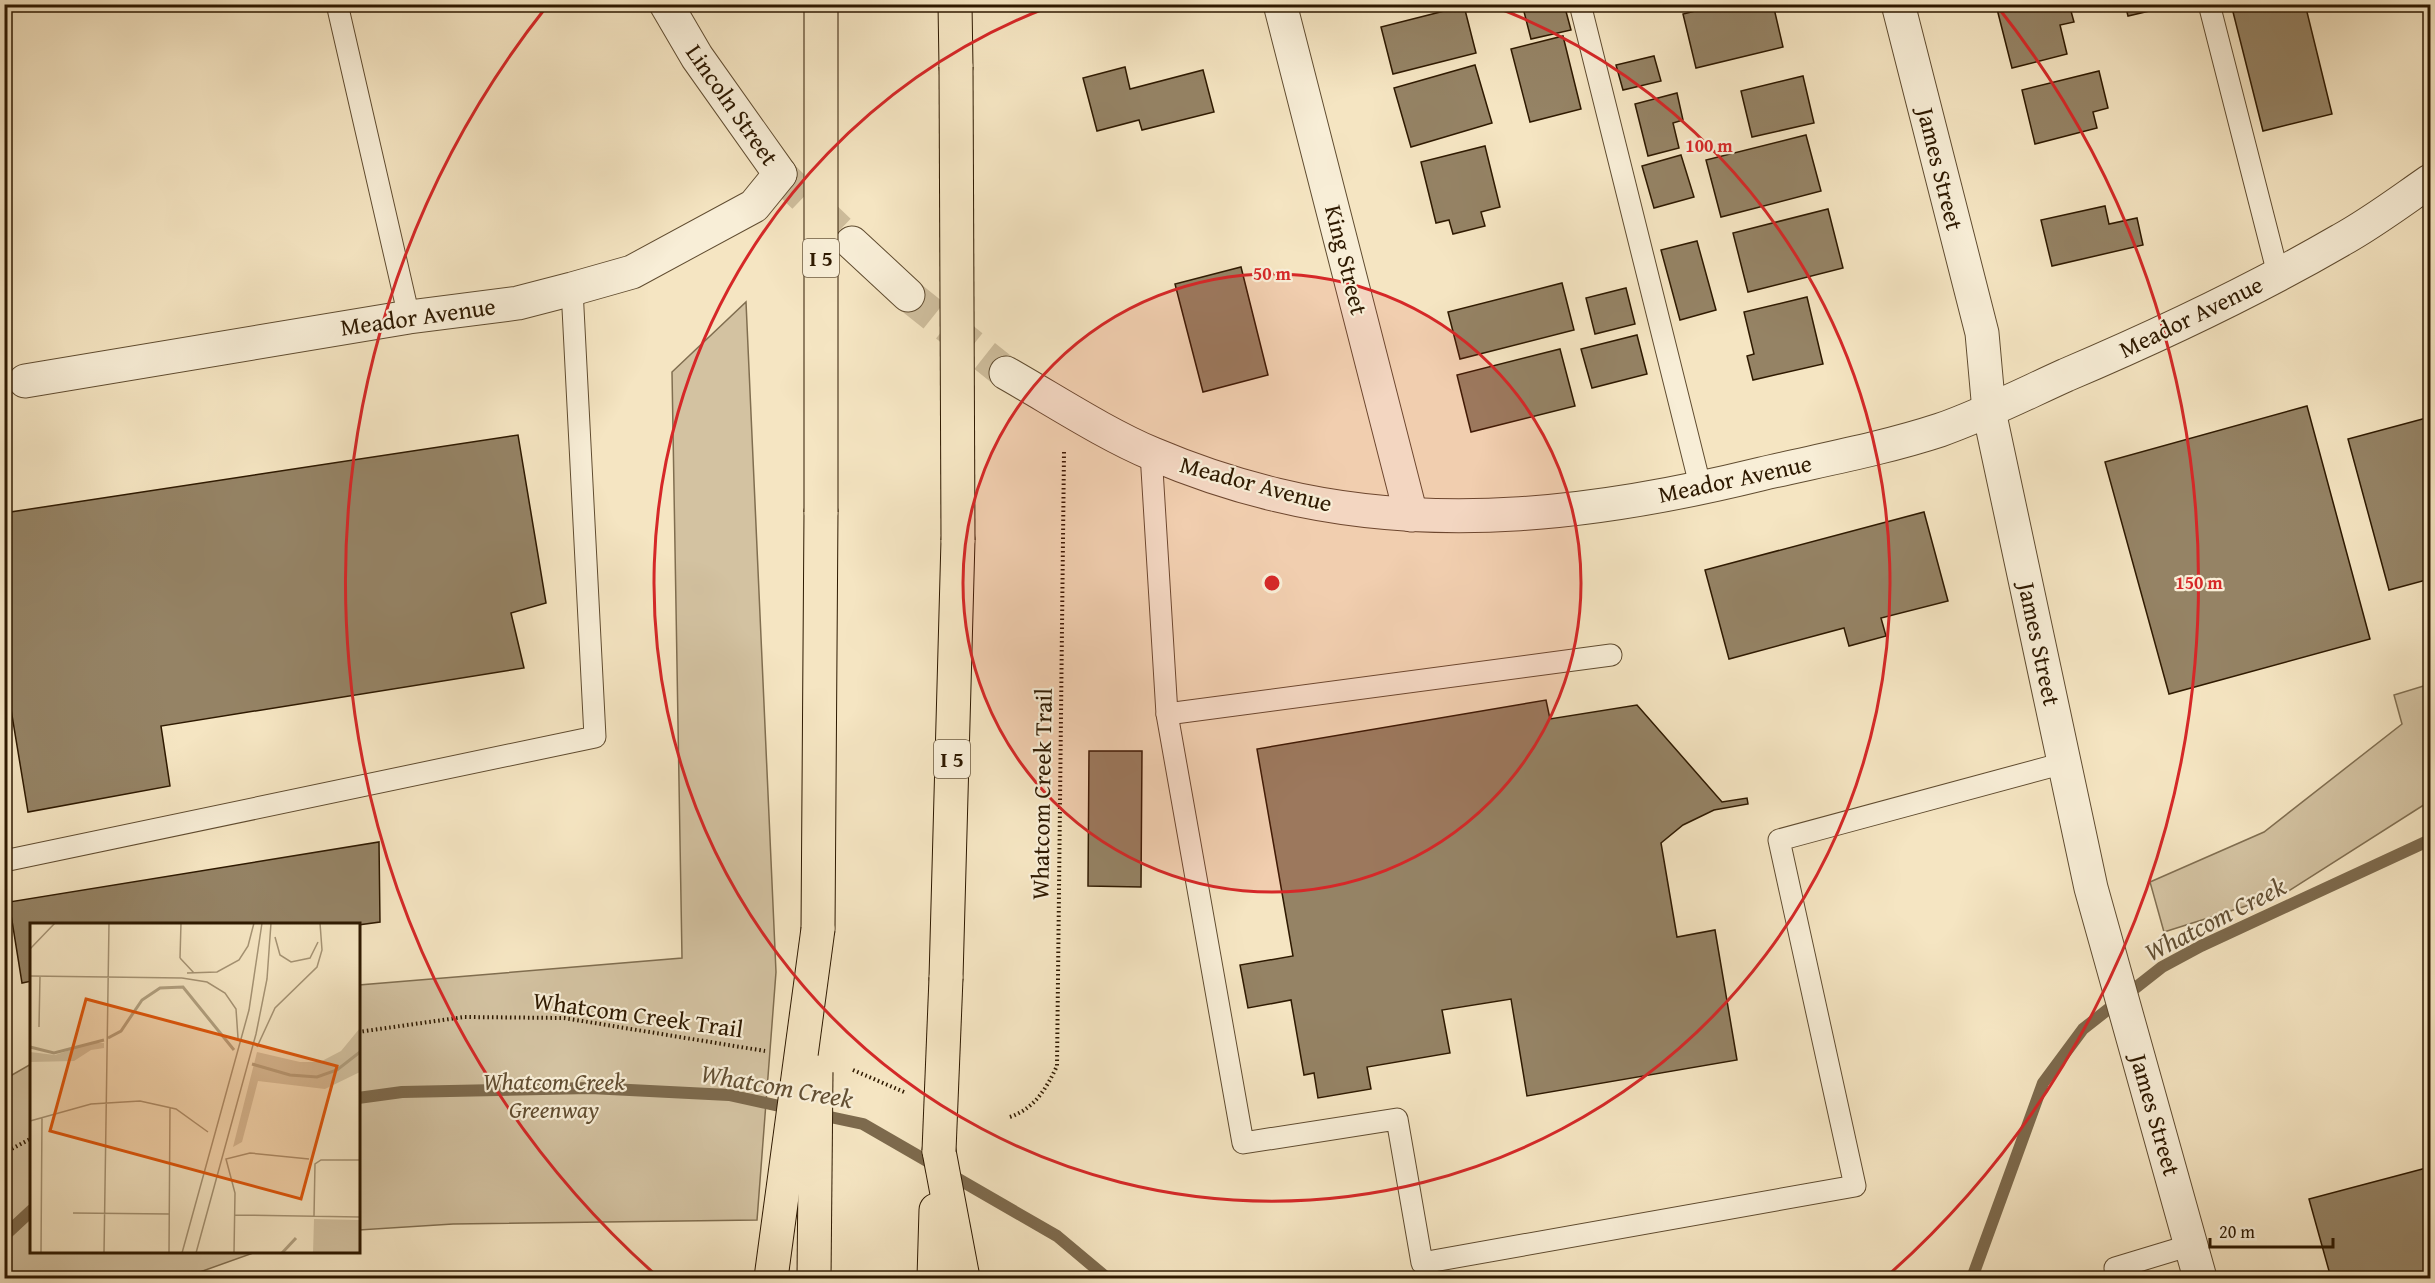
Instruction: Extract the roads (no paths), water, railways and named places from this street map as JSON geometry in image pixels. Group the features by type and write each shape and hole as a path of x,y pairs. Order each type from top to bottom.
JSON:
{"highway":[{"name":"I 5","path":"814,1278 821,512 821,4"},
{"name":"I 5","path":"934,1278 946,978 958,540 955,4"},
{"path":"771,1278 818,929"},
{"path":"939,1152 963,1278"}],"street":[{"name":"Lincoln Street","path":"666,4 697,57 780,174"},
{"name":"King Street","path":"1280,4 1411,515"},
{"name":"James Street","path":"1898,4 1982,333 1989,411 2091,888 2200,1278"},
{"name":"Meador Avenue","path":"15,381 409,317 518,303 572,289 632,272 754,206 780,174"},
{"name":"Meador Avenue","path":"1006,373 1151,453 1224,480 1278,495 1354,510 1411,515 1535,514 1597,507 1701,489 1937,430 1989,411 2135,345 2278,274 2344,239 2430,181"},
{"path":"852,243 908,295"}],"lane":[{"path":"337,4 409,317"},
{"path":"1580,4 1701,489"},
{"path":"2209,4 2278,274"},
{"path":"4,861 595,737 572,289"},
{"path":"1151,453 1167,714 1243,1143 1397,1119 1422,1263 1855,1186 1779,840 2064,763"},
{"path":"1167,714 1611,655"},
{"path":"2116,1278 2115,1268 2191,1245"}],"waterway":[{"name":"Whatcom Creek","path":"1972,1278 2043,1083 2083,1029 2162,967 2201,946 2430,840"},
{"name":"Whatcom Creek","path":"360,1098 402,1092 590,1088 729,1095 793,1109"},
{"name":"Whatcom Creek","path":"816,1114 863,1124 1057,1236 1107,1278"},
{"name":"Whatcom Creek","path":"4,1236 30,1212"}],"tunnel":[{"path":"780,174 852,243"},
{"path":"908,295 1006,373"}],"park label":[{"name":"Whatcom Creek Greenway","path":"554,1096"}]}
